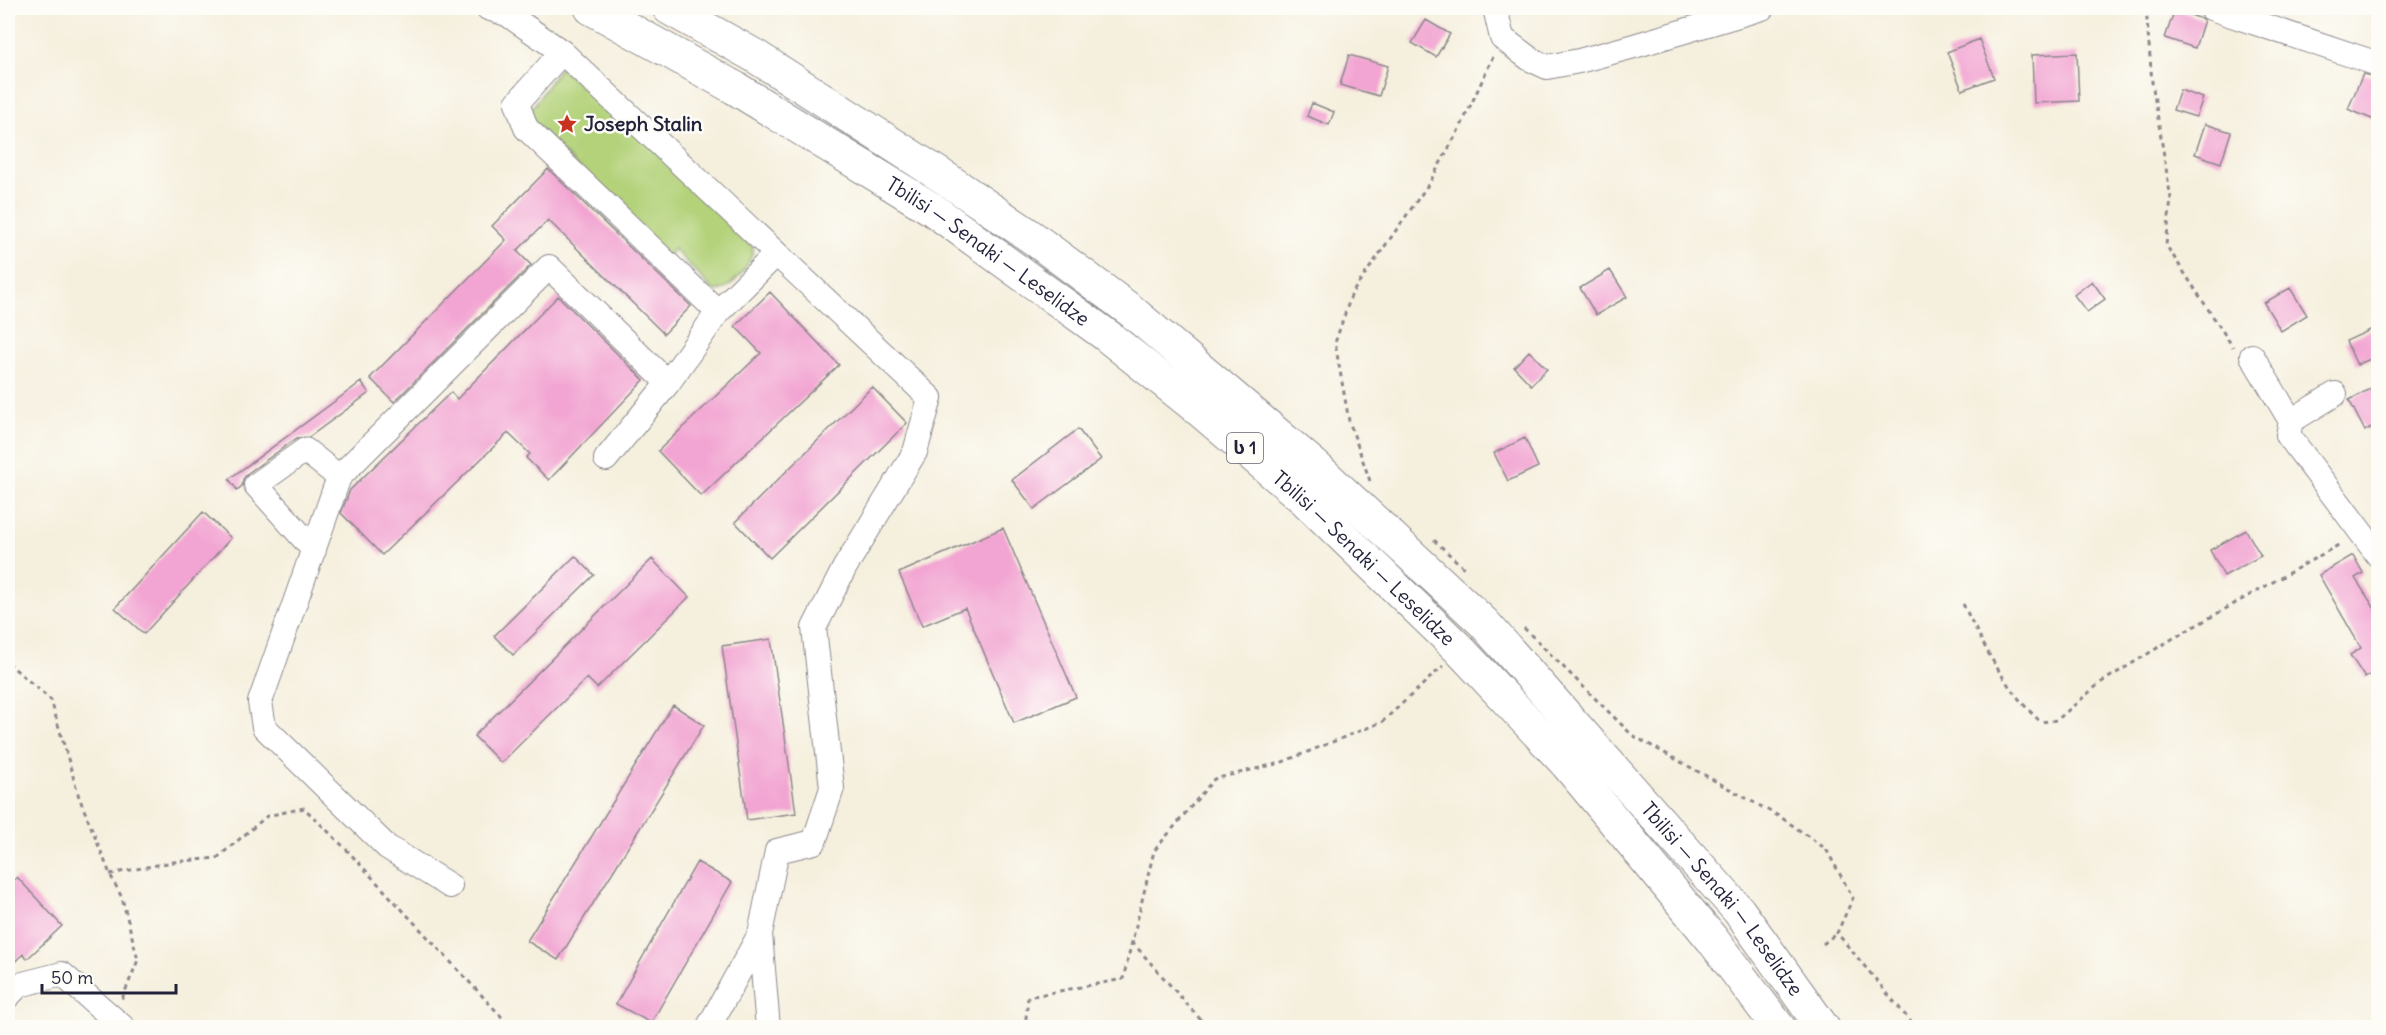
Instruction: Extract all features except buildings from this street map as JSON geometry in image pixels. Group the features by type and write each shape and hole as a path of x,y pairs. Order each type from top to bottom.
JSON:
{"highway":[{"name":"Tbilisi — Senaki — Leselidze","path":"591,8 735,88 932,209 1106,335 1196,406 1304,499 1460,650 1567,764 1712,939 1779,1028"},
{"name":"Tbilisi — Senaki — Leselidze","path":"669,8 755,56 948,180 1033,238 1130,310 1316,467 1484,623 1739,911 1823,1028"}],"street":[{"path":"488,8 507,14 562,52 930,398 915,452 845,567 814,628 832,788 814,842 777,851 760,934 768,1028"},
{"path":"1495,8 1502,38 1530,59 1547,67 1634,46 1762,8"},
{"path":"2211,8 2379,64"},
{"path":"562,52 517,103 526,128 718,312"},
{"path":"606,459 668,383 718,312 776,254"},
{"path":"450,886 387,847 264,727 260,702 339,477 549,267 668,383"},
{"path":"2252,356 2290,421 2288,435 2379,555"},
{"path":"2290,421 2335,394"},
{"path":"314,550 256,485 305,450 339,477"},
{"path":"708,1028 760,934"},
{"path":"8,996 19,985 62,974 119,1023"}],"path":[{"path":"2146,8 2152,82 2170,199 2166,245 2241,359 2252,356"},
{"path":"1370,481 1349,421 1335,343 1352,293 1430,182 1462,124 1502,38"},
{"path":"1963,604 1989,657 2025,707 2041,722 2057,720 2100,683 2172,639 2341,545 2358,528"},
{"path":"1432,539 1466,570"},
{"path":"1524,628 1632,735 1782,818 1826,849 1852,898 1837,933 1823,944"},
{"path":"1025,1028 1028,997 1123,979 1154,851 1214,779 1280,763 1382,722 1460,650"},
{"path":"8,663 51,700 79,797 110,874 122,897 138,960 119,1023"},
{"path":"110,874 173,862 217,858 267,816 304,808 344,846 512,1028"},
{"path":"1837,933 1916,1028"},
{"path":"1132,942 1208,1028"},
{"path":"1714,1028 1721,1022"}],"green space":[{"path":"561,66 582,88 588,83 753,247 750,260 733,283 726,288 713,290 674,249 667,257 530,119 532,108"}],"railway":[{"path":"8,1024 11,1028"}],"place":[{"name":"Joseph Stalin","path":"567,124"}]}
